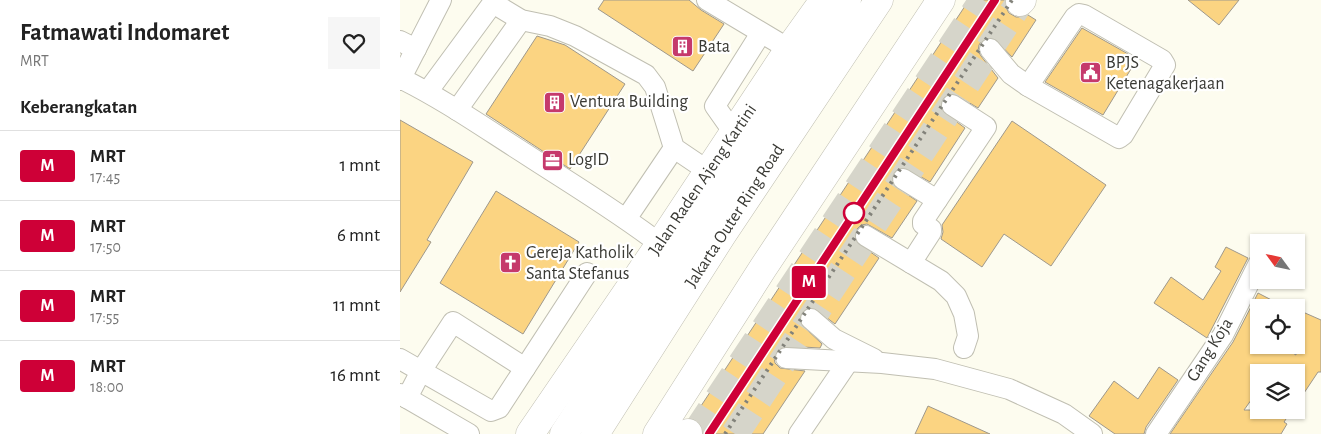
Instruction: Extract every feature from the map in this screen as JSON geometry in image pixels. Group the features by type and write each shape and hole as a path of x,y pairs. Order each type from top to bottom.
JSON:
{"highway":[{"name":"Jalan Raden Ajeng Kartini","path":"530,434 824,0"},
{"path":"564,434 847,0"},
{"name":"Jakarta Outer Ring Road","path":"594,434 722,235 878,0"},
{"path":"657,434 763,268 940,0"}],"street":[{"path":"707,0 789,49"},
{"path":"428,92 494,1 521,20 550,26 575,36 646,75 655,86 674,148"},
{"path":"435,2 408,45 400,79 428,92 457,110 626,219 660,244"},
{"path":"990,49 1011,74 1028,86 1120,138 1165,66 1165,63 1084,14 1079,14 1075,17 1028,86"},
{"path":"457,110 521,20"},
{"path":"674,148 720,153 714,106 761,33"},
{"path":"911,263 931,232 923,224 923,221 986,127 952,105"},
{"path":"626,219 674,148"},
{"path":"903,179 937,200"},
{"path":"866,236 941,281 956,296 964,314 968,336 964,348"},
{"path":"400,359 490,411 499,408 587,273"},
{"name":"Gang Koja","path":"1156,434 1223,335 1250,281"},
{"path":"811,318 834,339 882,363"},
{"path":"469,434 403,396 452,322 525,368"},
{"path":"786,358 882,363 934,369 1009,389 1064,414 1092,434"},
{"path":"799,434 848,362"}],"building":[{"name":"Bata","path":"604,0 689,0 724,24 693,71 598,9"},
{"path":"969,0 1005,0 1005,6 1009,13 1016,17 1028,15 1036,20 1012,57 994,38 987,37 982,40 978,51 998,78 978,108 953,93 947,94 942,98 940,104 942,111 965,128 930,182 904,167 898,168 893,172 891,179 893,185 917,201 892,238 867,224 861,225 856,230 854,235 856,242 879,258 835,324 814,308 807,308 802,312 799,317 800,323 822,344 820,348 786,346 776,352 774,357 775,363 780,368 805,371 763,434 705,434 699,422 693,418"},
{"path":"1188,0 1239,0 1219,25"},
{"name":"BPJS Ketenagakerjaan","path":"1082,28 1137,59 1103,115 1045,82"},
{"name":"Ventura Building","path":"537,36 565,45 625,84 570,169 486,114"},
{"path":"400,120 473,162 427,240 431,242 400,292"},
{"path":"1012,121 1106,185 1051,266 1004,234 982,267 941,239 942,225"},
{"name":"Gereja Katholik Santa Stefanus","path":"496,191 579,242 523,334 440,283"},
{"path":"1226,247 1248,258 1207,338 1154,303 1171,277 1203,300 1221,271 1215,267"},
{"path":"1258,293 1270,299 1255,299"},
{"path":"1250,309 1250,354 1305,354 1305,313 1321,320 1321,372 1318,372 1305,392 1305,364 1250,364 1250,402 1244,410 1250,410 1250,419 1286,419 1284,422 1287,424 1281,434 1170,434 1233,342"},
{"path":"1159,367 1178,380 1146,427 1144,434 1115,434 1089,416 1114,381 1138,399"},
{"path":"928,406 990,434 915,434"}],"tunnel":[{"path":"695,434 983,0"},
{"path":"735,434 1020,2"}],"railway":[{"path":"709,434 995,0"},
{"path":"725,434 1012,0"}],"metro line":[{"name":"M","path":"709,434 995,0"}],"place":[{"name":"Bata","path":"682,47"},
{"name":"BPJS Ketenagakerjaan","path":"1090,73"},
{"name":"Ventura Building","path":"554,102"},
{"name":"LogID","path":"552,160"},
{"name":"Gereja Katholik Santa Stefanus","path":"510,263"}]}
